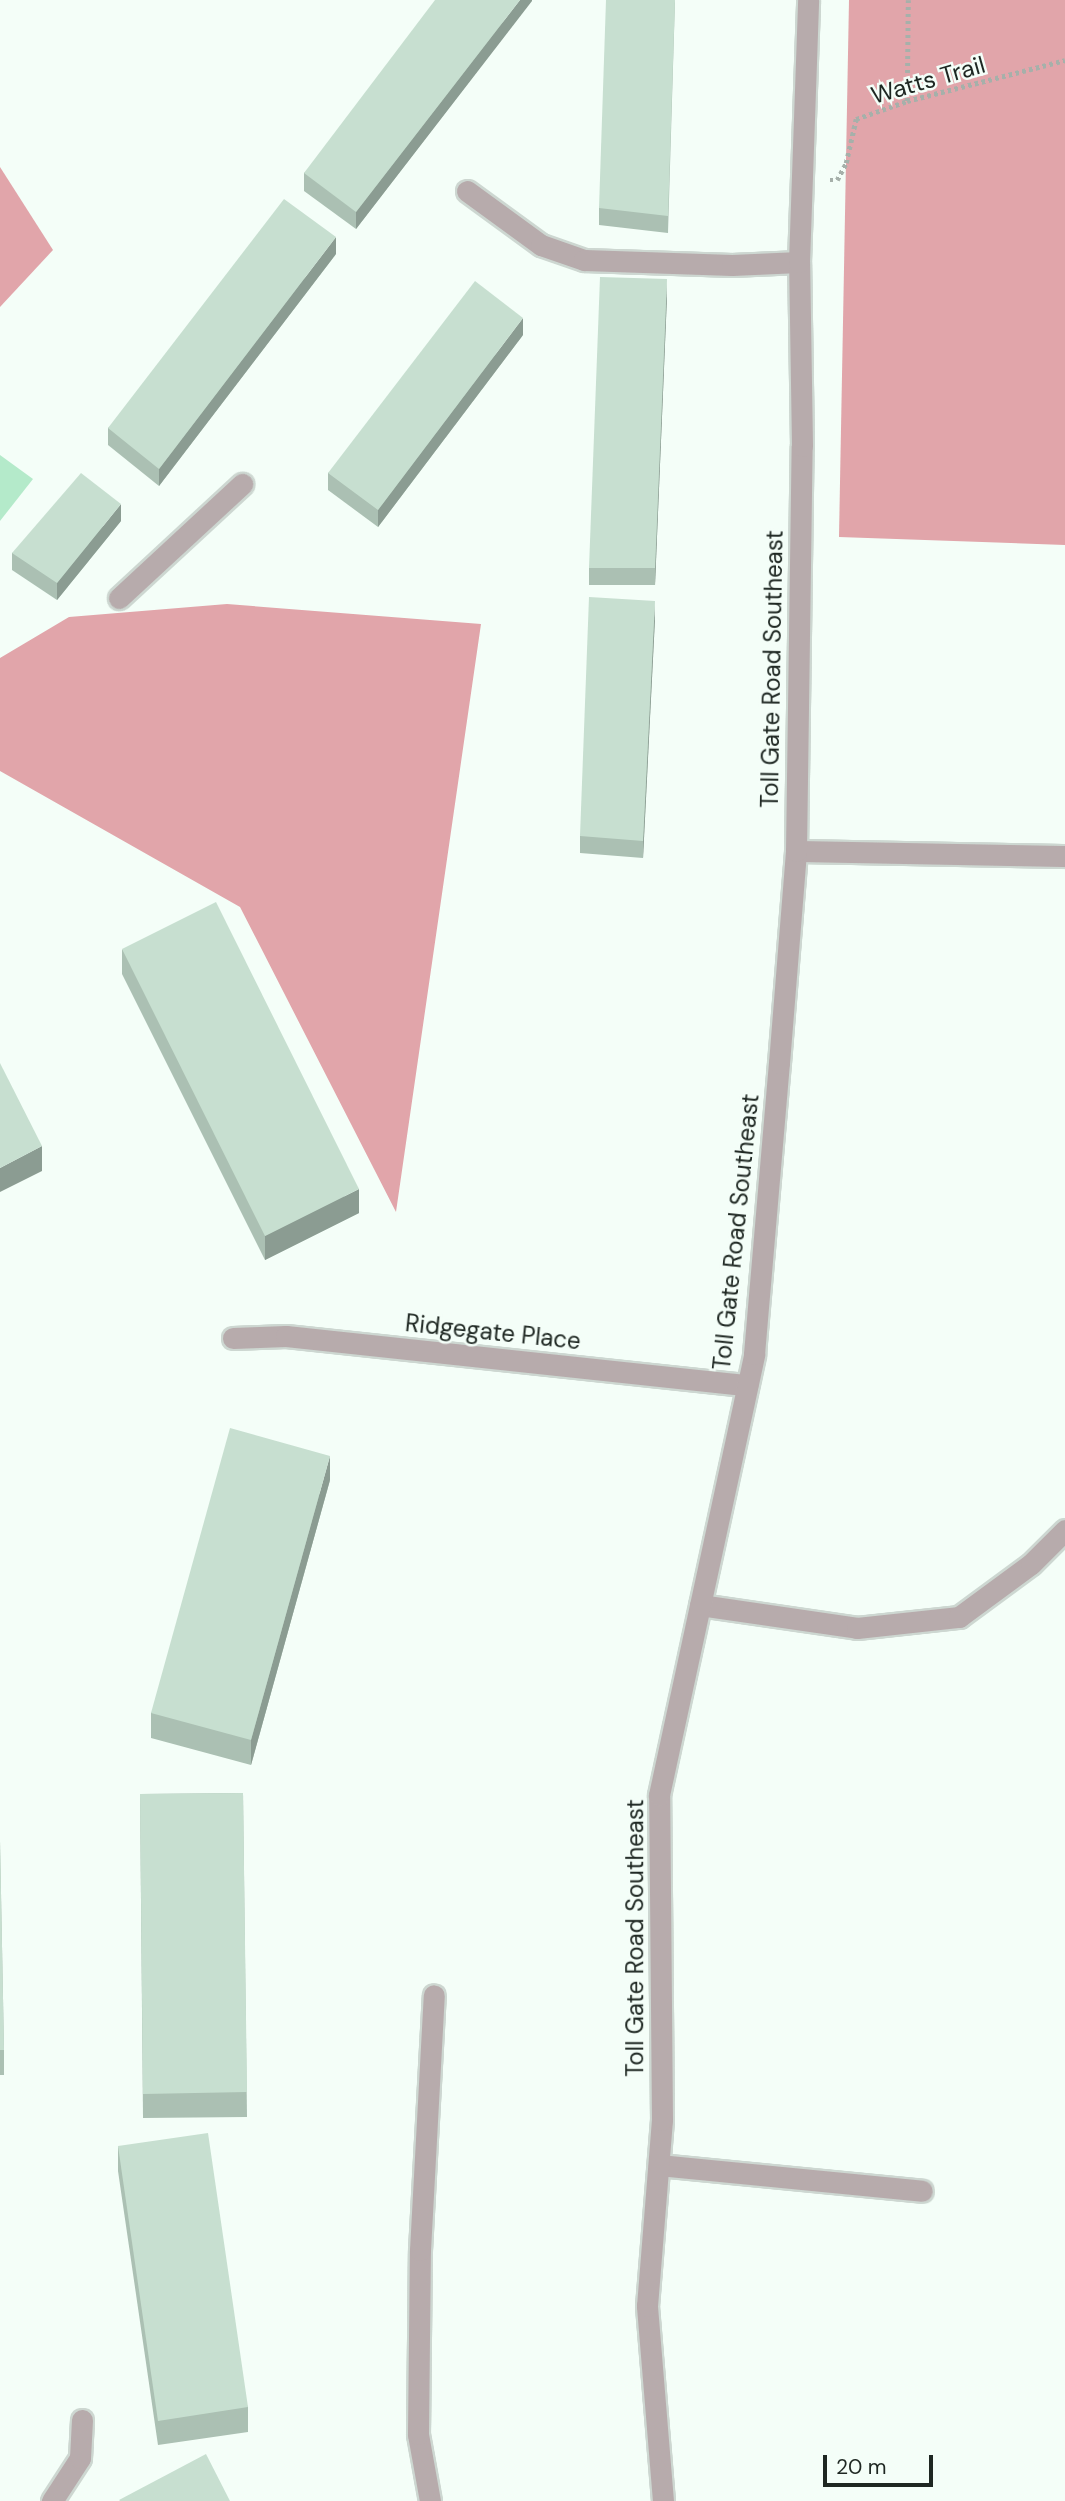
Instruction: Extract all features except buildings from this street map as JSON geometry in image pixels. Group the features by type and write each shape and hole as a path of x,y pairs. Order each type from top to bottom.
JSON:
{"street":[{"name":"Toll Gate Road Southeast","path":"663,2501 646,2306 659,2165 659,1795 754,1354 796,851 802,446 799,262 808,0"},
{"path":"467,191 541,245 584,260 732,265 799,262"},
{"path":"119,598 242,484"},
{"path":"796,851 1065,856"},
{"name":"Ridgegate Place","path":"233,1338 286,1336 747,1385"},
{"path":"700,1605 857,1628 959,1616 1031,1564 1065,1530"},
{"path":"430,2501 418,2434 420,2250 434,1995"},
{"path":"659,2165 922,2191"},
{"path":"52,2501 80,2458 82,2420"}],"path":[{"path":"906,101 908,0"},
{"name":"Watts Trail","path":"802,179 837,180 846,163 856,119 906,101 1065,60"}],"shaded area":[{"path":"849,0 1065,0 1065,545 839,537"},
{"path":"0,167 53,250 0,307"},
{"path":"0,455 33,479 0,521"},
{"path":"227,604 481,624 396,1212 240,907 0,771 0,658 69,617"}]}
